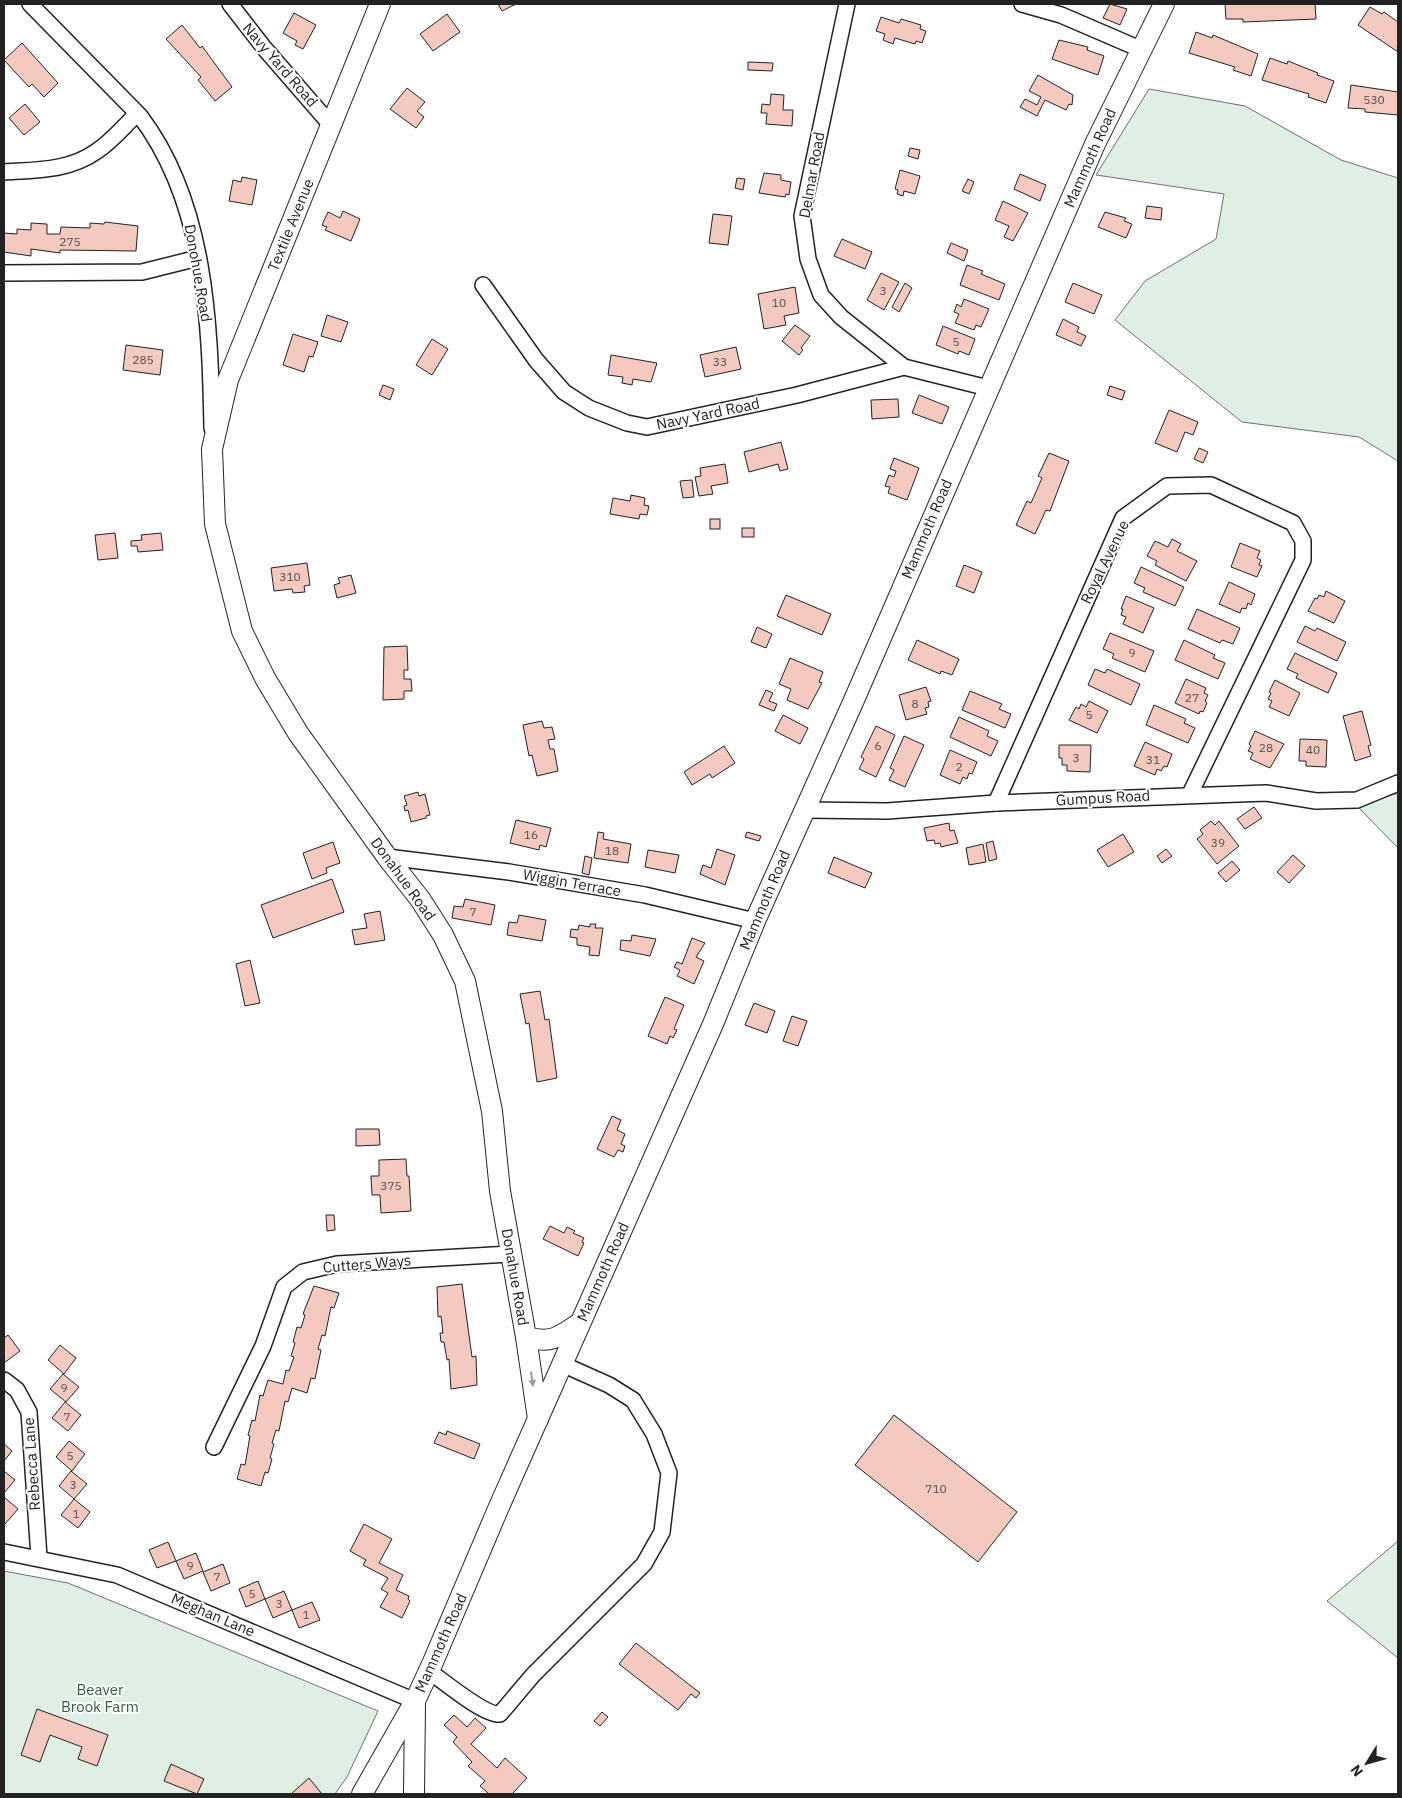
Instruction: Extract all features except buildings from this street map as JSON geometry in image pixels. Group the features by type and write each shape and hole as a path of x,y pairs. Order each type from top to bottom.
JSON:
{"main road":[{"name":"Textile Avenue","path":"212,449 228,380 380,4"},
{"name":"Mammoth Road","path":"362,1794 415,1701 429,1672 562,1364 713,1024 755,920 805,810 1095,144 1140,49 1164,4"},
{"name":"Donahue Road","path":"212,449 215,524 242,631 265,678 298,733 386,857 420,899 443,935 465,981 492,1111 500,1191 526,1337 538,1420"},
{"name":"Donahue Road","path":"526,1337 546,1341 558,1338 580,1323"},
{"path":"414,1794 415,1701"}],"street":[{"name":"Donohue Road","path":"30,4 137,114 154,134 171,170 190,225 198,258 210,362 212,449"},
{"name":"Navy Yard Road","path":"230,4 265,49 331,125"},
{"name":"Delmar Road","path":"847,4 802,216 808,259 821,294 841,317 904,368"},
{"path":"1022,4 1061,15 1140,49"},
{"path":"4,172 52,169 83,160 98,150 137,114"},
{"path":"4,273 142,272 198,258"},
{"name":"Navy Yard Road","path":"483,285 536,360 564,392 589,408 627,424 647,427 797,395 904,368 988,388"},
{"name":"Royal Avenue","path":"996,803 1123,518 1167,486 1211,485 1293,523 1303,541 1303,560 1190,794"},
{"name":"Gumpus Road","path":"805,810 888,810 1190,794 1266,793 1316,801 1357,800 1398,783"},
{"name":"Wiggin Terrace","path":"386,857 510,872 625,892 755,920"},
{"name":"Cutters Ways","path":"214,1447 262,1346 284,1286 303,1272 337,1264 510,1254"},
{"path":"429,1672 483,1708 496,1715 500,1714 533,1675 644,1564 661,1537 669,1473 654,1434 633,1400 609,1385 562,1364"},
{"name":"Rebecca Lane","path":"4,1380 17,1390 29,1412 39,1558"},
{"name":"Meghan Lane","path":"4,1552 117,1575 415,1701"}],"green space":[{"path":"1149,89 1245,106 1341,160 1398,178 1398,461 1359,437 1242,422 1115,320 1145,281 1216,239 1224,194 1096,175"},
{"path":"1398,793 1398,848 1357,806"},
{"path":"1398,1541 1398,1658 1327,1601"},
{"name":"Beaver Brook Farm","path":"4,1571 68,1583 378,1711 347,1777 335,1794 4,1794"}]}
